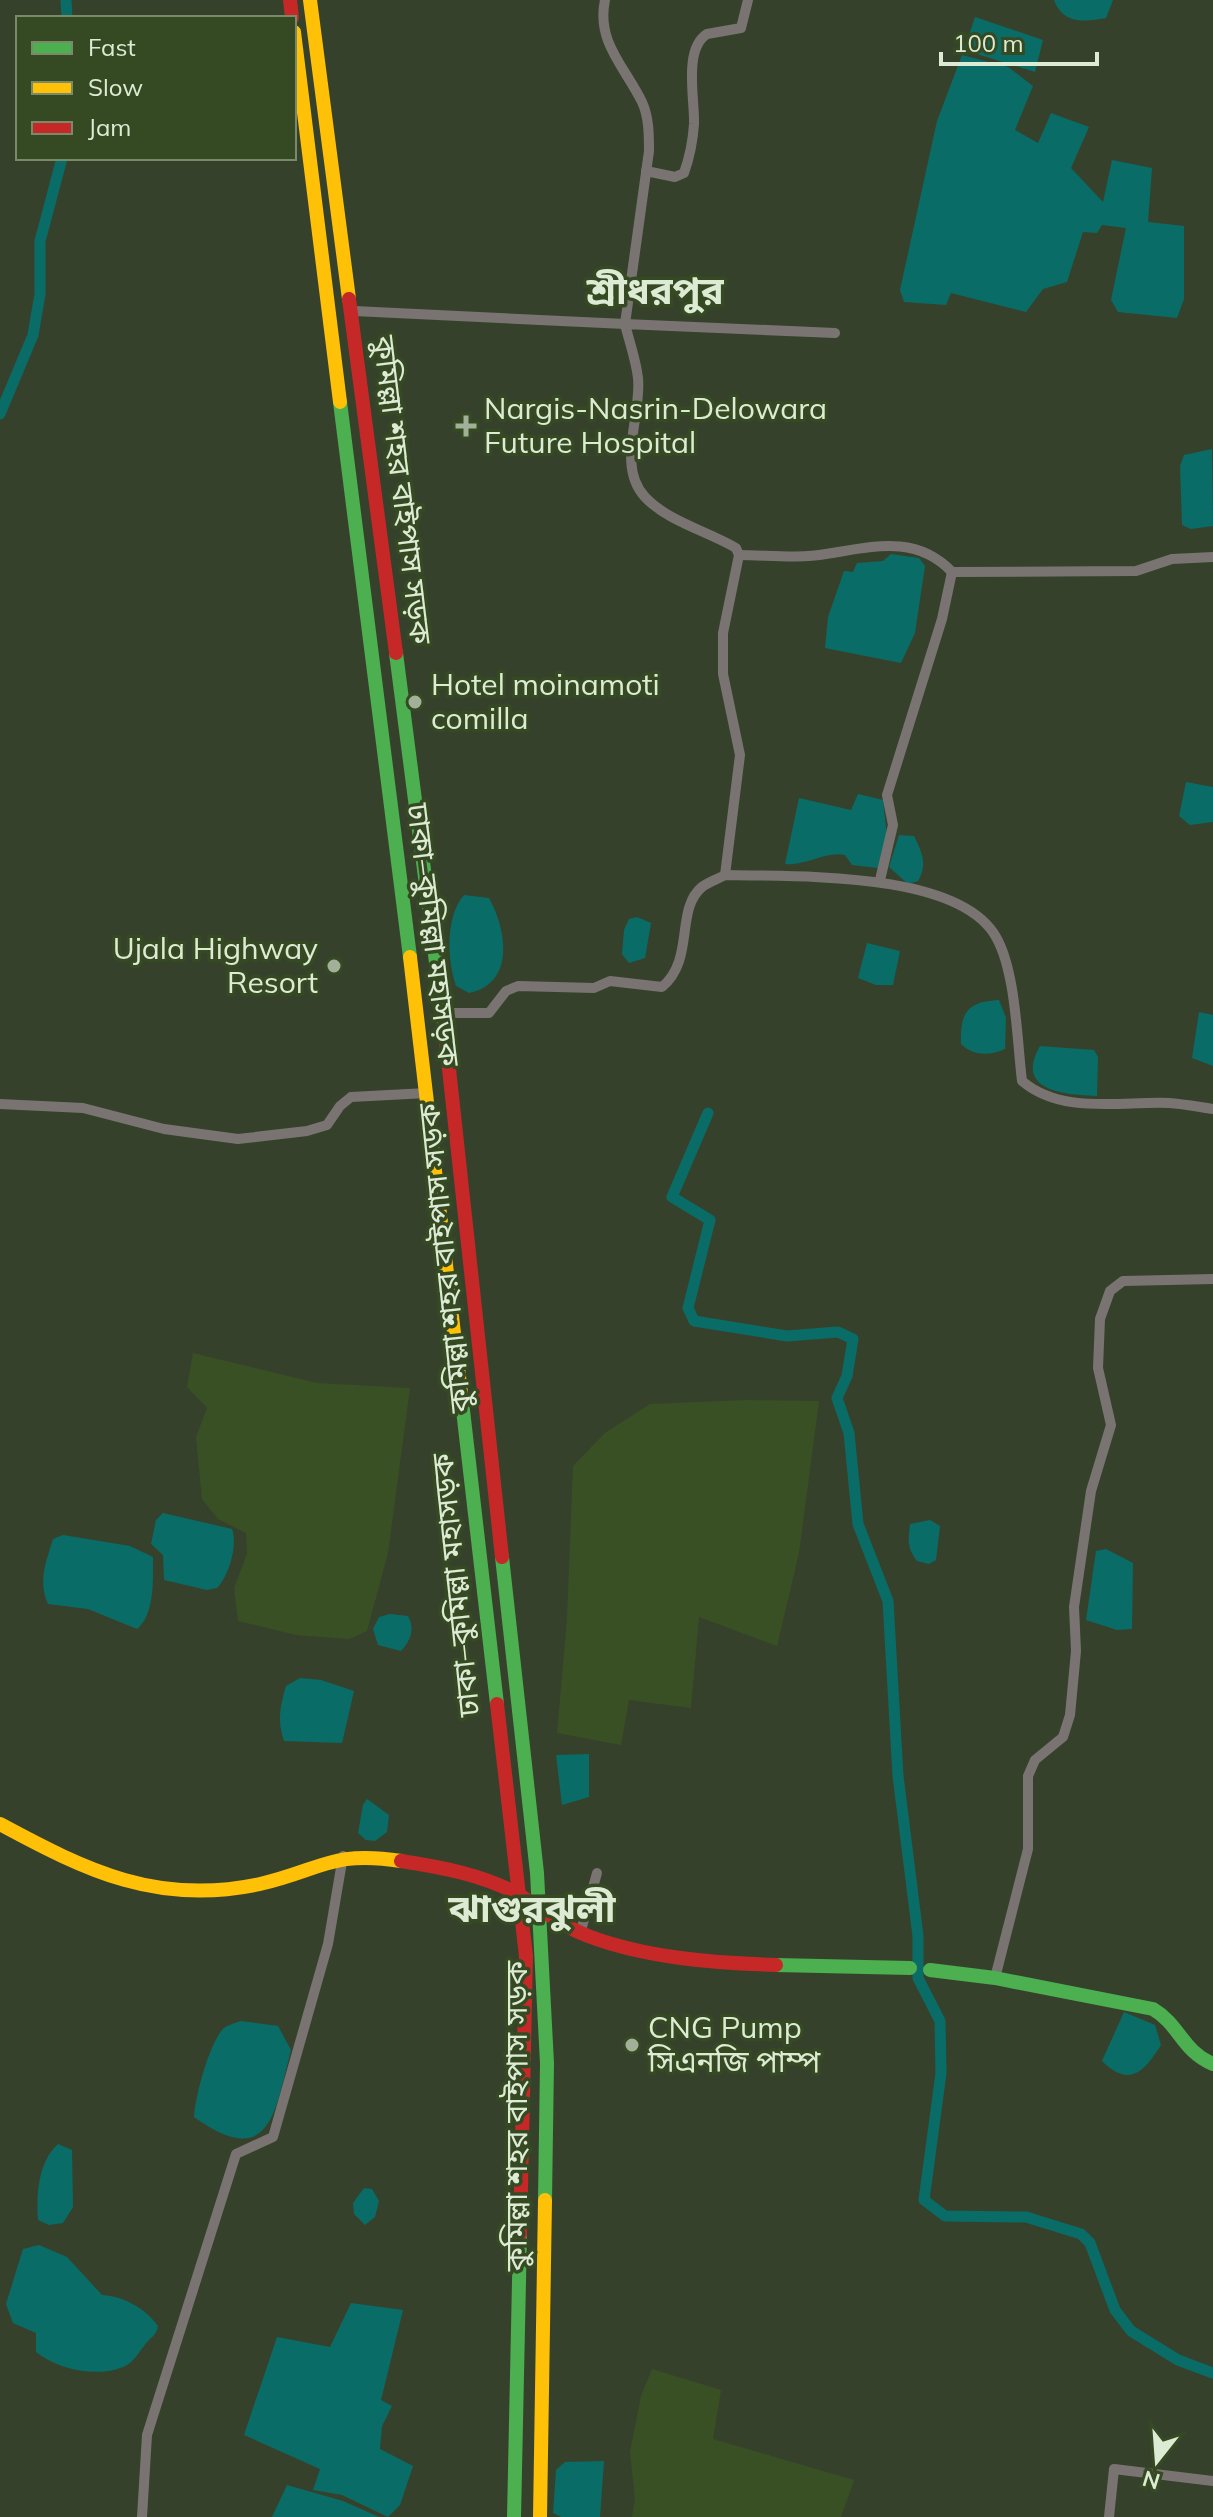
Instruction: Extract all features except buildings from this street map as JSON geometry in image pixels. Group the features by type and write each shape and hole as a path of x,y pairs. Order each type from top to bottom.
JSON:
{"main road":[{"name":"কুমিল্লা শহর বাইপাস সড়ক","path":"310,0 354,311 443,1013 498,1494 540,1913 547,2063 540,2517"},
{"name":"ঢাকা–কুমিল্লা মহাসড়ক","path":"296,48 427,1093 526,1956 514,2517"},
{"path":"0,1824 77,1866 129,1886 172,1893 213,1893 263,1883 343,1856 365,1856 445,1868 517,1894 540,1913 580,1934 615,1945 718,1963 910,1968"},
{"path":"930,1970 995,1978 1153,2009 1171,2023 1188,2052 1213,2064"}],"street":[{"path":"605,0 603,33 614,58 643,105 649,128 625,324 638,376 639,413 630,443 635,479 643,495 661,510 736,548 739,555 723,633 723,674 740,755 725,875"},
{"path":"646,171 675,177 684,173 693,128 692,75 697,48 707,34 741,28 748,0"},
{"path":"354,311 835,333"},
{"path":"739,555 824,555 864,545 888,544 937,556 952,572 1136,571 1172,559 1213,557"},
{"path":"880,880 893,825 887,795 942,619 952,572"},
{"path":"443,1013 489,1013 506,991 518,986 594,988 610,981 645,988 662,987 673,977 683,954 694,896 702,887 725,875 880,880 935,897 982,917 998,940 1018,1021 1022,1081 1033,1091 1097,1106 1169,1103 1213,1109"},
{"path":"0,1104 83,1108 164,1129 238,1139 307,1131 327,1125 340,1106 351,1097 427,1093"},
{"path":"995,1978 1028,1849 1028,1776 1035,1760 1063,1737 1070,1715 1076,1593 1091,1491 1111,1425 1098,1368 1100,1319 1110,1291 1123,1281 1213,1279"},
{"path":"142,2517 147,2435 236,2154 273,2137 328,1944 343,1856"},
{"path":"580,1934 597,1873"},
{"path":"1109,2517 1114,2469 1213,2481"}],"shaded area":[{"path":"193,1353 317,1383 410,1388 388,1553 367,1631 349,1639 296,1635 238,1621 234,1588 247,1554 246,1533 218,1519 202,1499 196,1437 207,1408 187,1387"},
{"path":"819,1401 799,1553 777,1646 699,1617 691,1708 629,1700 621,1745 557,1733 567,1619 573,1466 605,1433 650,1404"},
{"path":"652,2369 721,2390 713,2439 854,2480 841,2517 632,2517 635,2499 630,2452 641,2396"}],"water":[{"path":"1054,0 1113,0 1106,18 1075,20 1063,14"},
{"path":"975,17 1043,40 1035,72 964,50"},
{"path":"962,55 1008,67 1033,86 1015,130 1038,143 1051,113 1089,127 1071,168 1103,202 1112,160 1152,168 1148,222 1184,226 1184,299 1177,318 1118,312 1111,300 1126,228 1102,225 1097,233 1083,232 1067,282 1043,289 1026,312 951,293 946,305 904,302 900,290 937,121"},
{"path":"1212,449 1213,526 1191,529 1182,525 1180,466 1184,455"},
{"path":"891,554 919,558 925,566 915,633 901,663 825,648 828,617 844,571 853,572 857,563 883,561"},
{"path":"1186,782 1213,787 1213,822 1190,825 1179,816"},
{"path":"858,794 883,800 887,836 878,868 852,865 845,855 838,854 785,864 799,798 851,810"},
{"path":"899,835 914,836 923,858 918,881 908,884 889,867"},
{"path":"464,895 489,898 503,940 500,967 494,979 469,993 456,986 450,952 453,915"},
{"path":"637,917 651,923 645,958 629,963 622,954 624,930 629,919"},
{"path":"867,943 900,951 893,985 876,985 858,978"},
{"path":"999,1000 1006,1018 1005,1049 982,1054 966,1048 961,1044 961,1033 968,1011 979,1003"},
{"path":"1199,1012 1213,1015 1213,1066 1192,1058"},
{"path":"1040,1046 1094,1050 1098,1057 1097,1096 1058,1092 1038,1081 1033,1073"},
{"path":"163,1513 232,1529 234,1543 231,1560 217,1588 207,1590 164,1580 163,1555 151,1544 156,1520"},
{"path":"930,1520 940,1526 936,1560 929,1564 917,1561 911,1552 909,1539 910,1524"},
{"path":"63,1535 130,1546 153,1557 150,1606 137,1629 88,1609 48,1604 43,1579 46,1564 53,1539"},
{"path":"1106,1549 1133,1563 1132,1629 1117,1630 1086,1620 1096,1551"},
{"path":"390,1614 408,1616 410,1621 411,1634 401,1651 378,1645 373,1629 379,1617"},
{"path":"300,1678 321,1680 354,1691 342,1743 284,1741 280,1720 284,1693 286,1686"},
{"path":"589,1754 589,1797 562,1805 556,1755"},
{"path":"367,1799 389,1815 387,1832 375,1841 366,1840 358,1833"},
{"path":"1124,2012 1155,2025 1161,2045 1143,2068 1129,2075 1121,2074 1102,2061"},
{"path":"241,2021 278,2026 291,2050 274,2113 254,2136 239,2138 220,2132 194,2117 200,2084 213,2046 223,2029"},
{"path":"58,2144 72,2150 73,2207 63,2223 49,2225 38,2220 38,2190 42,2169"},
{"path":"364,2188 372,2189 379,2201 375,2217 365,2225 354,2214 353,2203"},
{"path":"39,2245 67,2257 102,2295 133,2304 158,2326 130,2363 117,2369 93,2372 56,2364 36,2352 36,2333 13,2323 6,2304 23,2249"},
{"path":"351,2303 403,2310 381,2400 392,2406 382,2426 380,2449 413,2466 400,2505 388,2517 342,2495 313,2490 320,2469 244,2435 277,2337 330,2347"},
{"path":"604,2461 600,2517 561,2517 553,2513 556,2470 565,2462"},
{"path":"287,2485 343,2501 379,2517 272,2517"}],"waterway":[{"path":"66,0 67,16"},
{"path":"0,414 33,335 40,294 40,241 61,160"},
{"path":"708,1113 672,1197 710,1220 688,1308 694,1321 787,1336 838,1332 853,1339 847,1376 837,1398 849,1433 858,1524 888,1601 898,1776 918,1936 918,1978 940,2021 941,2073 924,2200 945,2216 1026,2217 1081,2234 1090,2243 1115,2310 1131,2331 1178,2360 1213,2373"}],"traffic: fast":[{"path":"340,402 410,957"},
{"path":"396,653 445,1032"},
{"path":"461,1393 497,1704"},
{"path":"502,1557 537,1873 547,2063 545,2200"},
{"path":"776,1965 910,1968"},
{"path":"930,1970 995,1978 1153,2009 1194,2052 1213,2064"},
{"path":"514,2517 520,2234"}],"traffic: slow":[{"path":"310,0 349,299"},
{"path":"296,48 340,402"},
{"path":"410,957 461,1393"},
{"path":"0,1824 63,1856 124,1880 189,1891 260,1884 342,1860 378,1858 401,1861"},
{"path":"540,2517 545,2200"}],"traffic: jam":[{"path":"290,0 292,16"},
{"path":"349,299 396,653"},
{"path":"445,1032 502,1557"},
{"path":"497,1704 526,1956 520,2234"},
{"path":"401,1861 447,1869 492,1882 569,1927 633,1950 680,1958 776,1965"}],"place":[{"name":"Nargis-Nasrin-Delowara Future Hospital","path":"466,426"},
{"name":"Hotel moinamoti comilla","path":"415,702"},
{"name":"Ujala Highway Resort","path":"334,966"},
{"name":"CNG Pump সিএনজি পাম্প","path":"632,2045"}],"district":[{"name":"শ্রীধরপুর","path":"655,291"},
{"name":"ঝাগুরঝুলী","path":"532,1909"}]}
